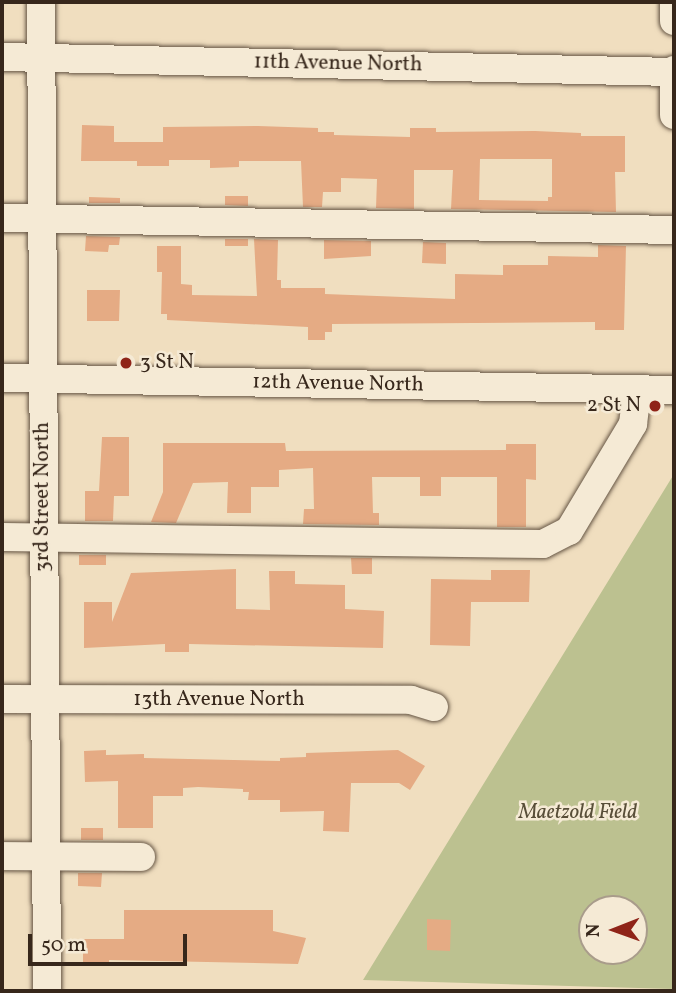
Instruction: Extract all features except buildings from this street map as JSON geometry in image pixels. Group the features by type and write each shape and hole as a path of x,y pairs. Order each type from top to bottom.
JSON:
{"street":[{"name":"3rd Street North","path":"41,2 47,991"},
{"path":"674,2 674,21"},
{"name":"11th Avenue North","path":"2,57 674,71"},
{"path":"674,71 674,114"},
{"path":"2,218 674,230"},
{"name":"12th Avenue North","path":"2,378 674,390"},
{"path":"2,537 543,544 569,531 633,424 637,389"},
{"name":"13th Avenue North","path":"2,699 411,700 434,707"},
{"path":"2,856 141,857"}],"green space":[{"name":"Maetzold Field","path":"674,474 674,989 363,980"}],"place":[{"name":"3 St N","path":"126,363"},
{"name":"2 St N","path":"655,406"}]}
